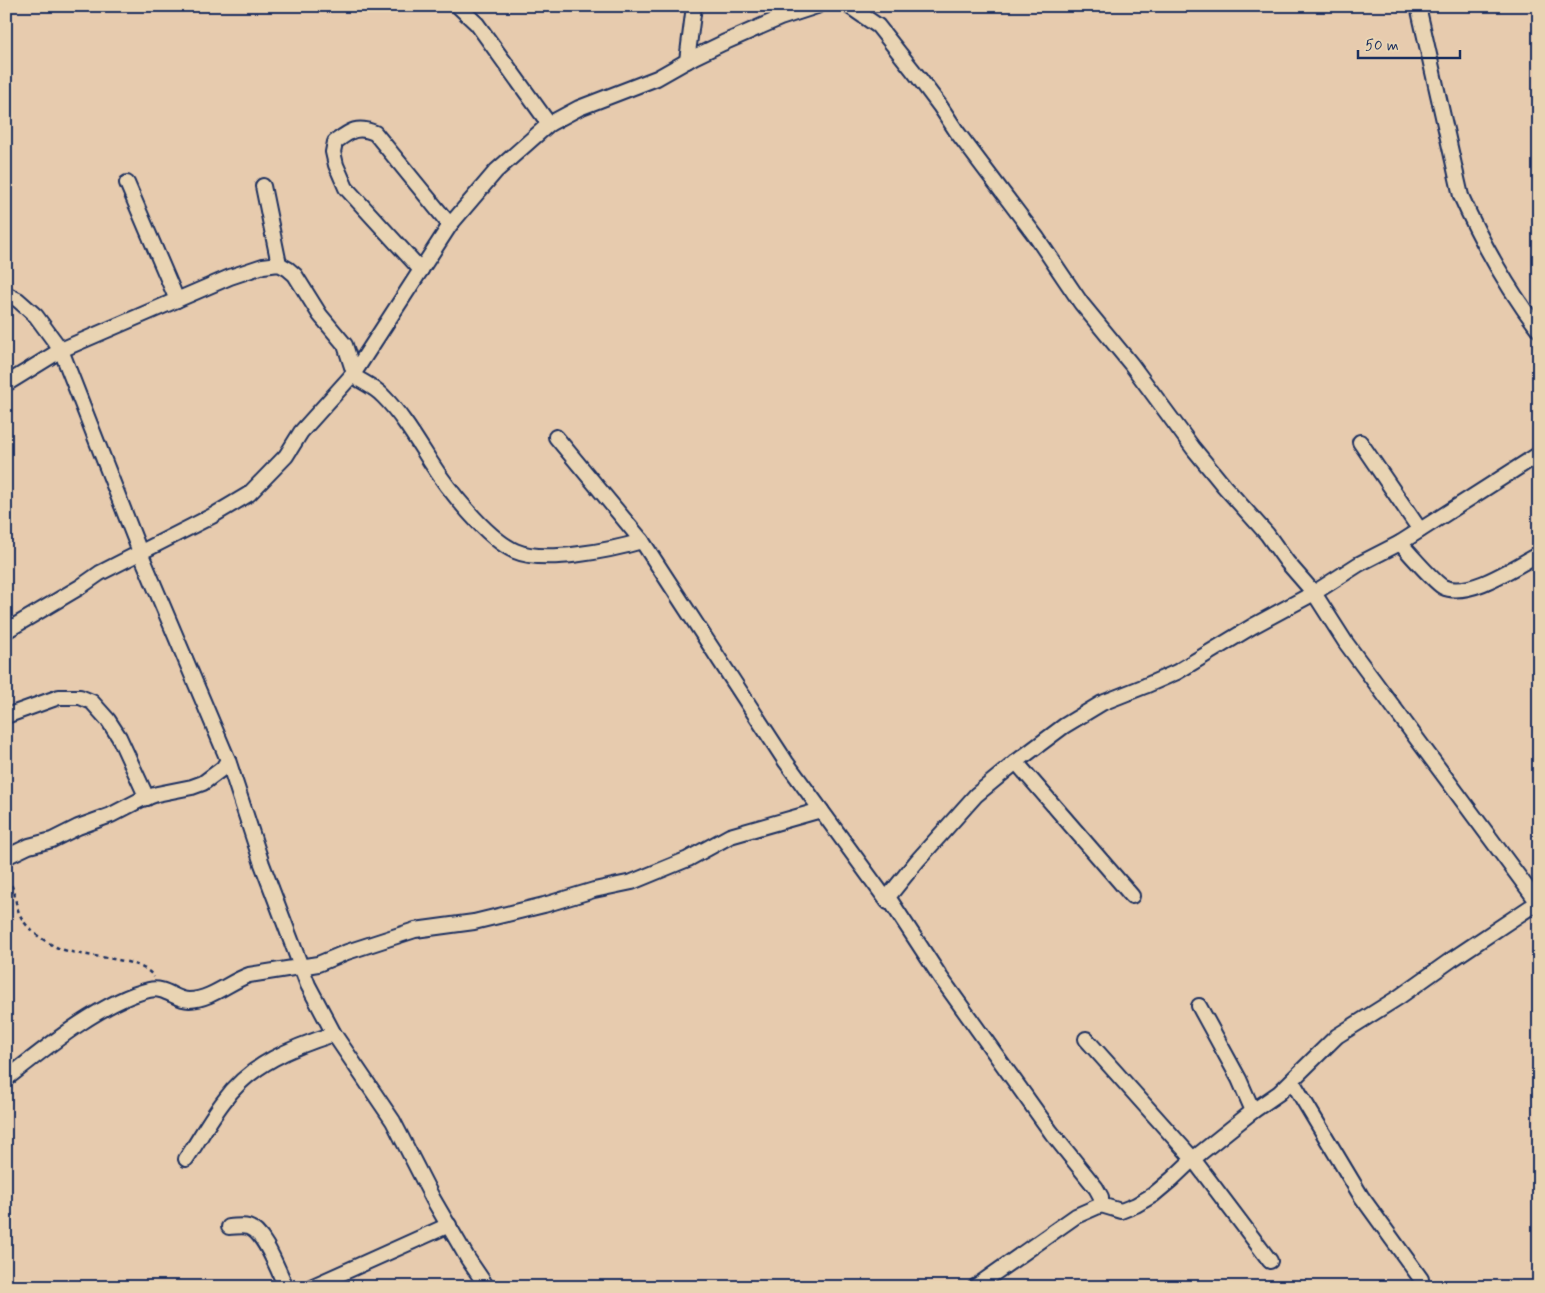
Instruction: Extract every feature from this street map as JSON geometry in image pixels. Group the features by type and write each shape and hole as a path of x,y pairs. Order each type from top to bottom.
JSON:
{"street":[{"path":"458,6 477,24 507,63 549,124"},
{"path":"687,60 694,6"},
{"path":"6,631 100,573 212,516 249,494 286,456 301,432 353,374 450,225 496,171 549,124 580,108 657,78 687,60 780,18 817,6"},
{"path":"849,6 878,26 901,54 1037,238 1081,303 1131,364 1211,471 1267,534 1287,562 1314,593 1346,643 1538,903 1337,1036 1279,1093 1253,1111 1193,1159 1153,1195 1121,1211 1101,1205 1076,1216 975,1287"},
{"path":"1418,6 1461,196 1473,224 1517,301 1539,330"},
{"path":"421,270 346,188 336,165 333,152 335,142 353,130 367,129 375,133 450,225"},
{"path":"127,183 177,300"},
{"path":"263,186 279,264"},
{"path":"6,384 61,350 230,277 263,266 279,264 294,275 320,314 345,345 353,374 383,395 441,477 493,537 514,551 540,556 559,556 620,548 642,541"},
{"path":"6,294 18,300 36,316 61,350 140,552 228,760 262,864 300,966 334,1034 393,1121 433,1199 468,1259 487,1287"},
{"path":"345,345 368,352"},
{"path":"556,437 642,541 786,762 888,902 888,897 930,846 976,796 1016,762 1064,726 1102,703 1177,672 1253,626 1314,593 1359,564 1400,543 1539,454"},
{"path":"1360,442 1420,530"},
{"path":"1400,543 1442,586 1454,590 1467,589 1487,581 1539,554"},
{"path":"6,716 60,697 80,697 92,702 120,737 147,798"},
{"path":"6,857 29,846 52,840 147,798 203,783 223,768 228,760"},
{"path":"1016,762 1132,896"},
{"path":"6,1079 96,1014 136,994 152,990 164,990 182,999 198,999 215,993 249,975 318,964 347,952 415,930 474,922 544,905 594,890 632,882 688,859 730,836 821,810"},
{"path":"888,897 941,978 1051,1132 1098,1192 1101,1205"},
{"path":"1200,1006 1239,1079 1253,1111"},
{"path":"186,1159 224,1100 243,1079 284,1053 334,1034"},
{"path":"1086,1039 1193,1159 1270,1260"},
{"path":"1292,1081 1361,1196 1421,1279"},
{"path":"311,1287 449,1225"},
{"path":"228,1227 244,1226 251,1228 260,1235 286,1287"}],"path":[{"path":"6,879 13,887 18,911 32,931 42,939 58,948 76,953 134,963 151,972 164,990"}]}
